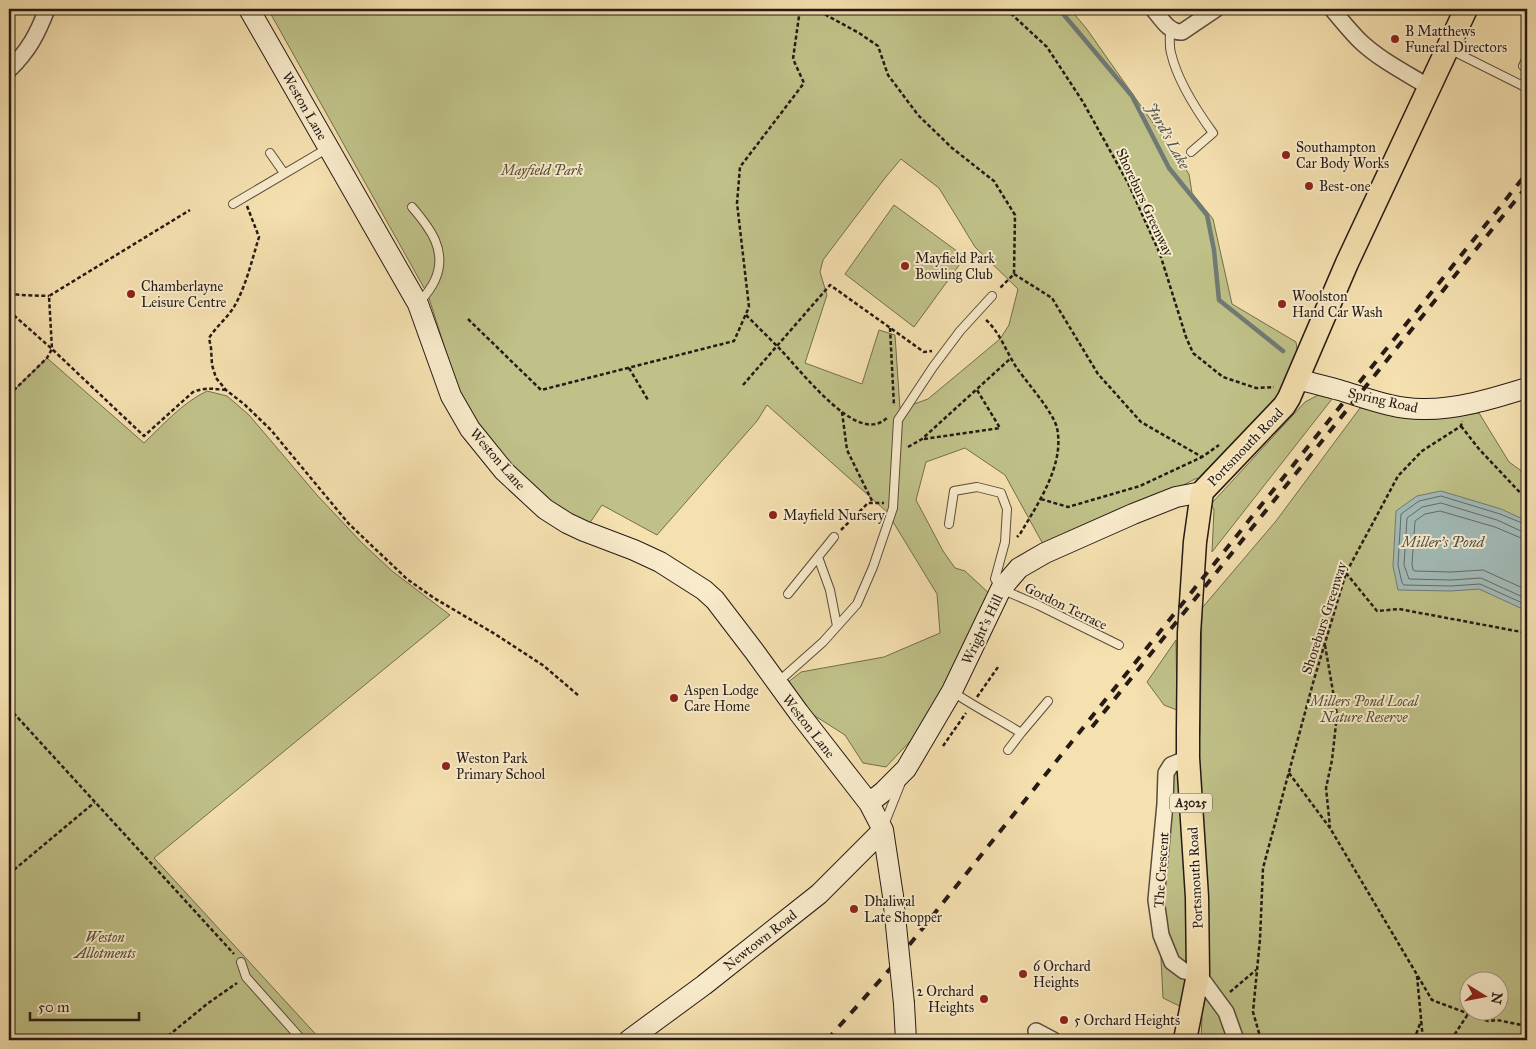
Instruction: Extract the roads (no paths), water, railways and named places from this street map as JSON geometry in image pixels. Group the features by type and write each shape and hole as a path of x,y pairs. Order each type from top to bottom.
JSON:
{"main road":[{"name":"Portsmouth Road","path":"1185,1040 1198,974 1197,897 1188,758 1189,633 1195,542 1202,492 1284,406 1294,388 1347,263 1466,9"}],"street":[{"path":"9,70 24,54 39,30 47,9"},
{"name":"Weston Lane","path":"249,9 418,304 451,396 470,428 509,476 545,509 584,531 660,562 704,590 726,613 869,803 883,830 893,896 906,1040"},
{"path":"1153,9 1170,30 1176,32 1182,32 1216,9"},
{"path":"1332,9 1362,43 1392,65 1429,87"},
{"name":"Spring Road","path":"1294,388 1423,410 1464,405 1527,388"},
{"name":"Wright's Hill","path":"869,803 906,769 952,692 1001,589 1019,568 1045,553 1133,514 1176,497 1202,492"},
{"name":"The Crescent","path":"1188,758 1172,766 1166,774 1166,804 1156,900 1161,935 1172,962 1184,971 1198,974"},
{"name":"Newtown Road","path":"629,1040 704,985 819,894 883,830"},
{"path":"1198,974 1226,1012 1236,1040"},
{"path":"1036,1031 1053,1040"}],"lane":[{"path":"1170,30 1170,51 1176,70 1200,114 1213,133 1191,152"},
{"path":"1447,48 1527,88"},
{"path":"1523,66 1527,57"},
{"path":"233,204 329,147"},
{"path":"270,153 284,173"},
{"path":"412,207 435,237 438,254 436,278 432,287 418,304"},
{"path":"777,683 823,642 857,604 873,567 893,508 898,420 960,331 992,296"},
{"path":"949,524 954,491 977,487 1001,493 1007,508 1005,546 995,579 1001,589"},
{"path":"788,594 834,537"},
{"path":"818,557 830,590 837,626"},
{"name":"Gordon Terrace","path":"1001,589 1038,605 1119,646"},
{"path":"952,692 971,705 996,717 1021,734"},
{"path":"1008,750 1048,701"},
{"path":"883,830 886,817 906,769"},
{"path":"241,962 246,977 302,1040"}],"water":[{"name":"Miller's Pond","path":"1441,491 1501,509 1527,521 1527,611 1479,589 1451,591 1398,590 1393,566 1396,511 1417,496"}],"waterway":[{"name":"Jurd's Lake","path":"1059,9 1132,96 1169,168 1207,215 1214,250 1219,300 1283,351"}],"railway":[{"path":"827,1040 890,969 1527,173"},
{"path":"1092,727 1527,186"}],"place":[{"name":"B Matthews Funeral Directors","path":"1395,39"},
{"name":"Southampton Car Body Works","path":"1286,155"},
{"name":"Best-one","path":"1309,186"},
{"name":"Mayfield Park Bowling Club","path":"905,266"},
{"name":"Chamberlayne Leisure Centre","path":"131,294"},
{"name":"Woolston Hand Car Wash","path":"1282,304"},
{"name":"Mayfield Nursery","path":"773,515"},
{"name":"Aspen Lodge Care Home","path":"674,698"},
{"name":"Weston Park Primary School","path":"446,766"},
{"name":"Dhaliwal Late Shopper","path":"854,909"},
{"name":"6 Orchard Heights","path":"1023,974"},
{"name":"2 Orchard Heights","path":"984,999"},
{"name":"5 Orchard Heights","path":"1064,1020"}],"park label":[{"name":"Mayfield Park","path":"542,170"},
{"name":"Millers Pond Local Nature Reserve","path":"1364,710"},
{"name":"Weston Allotments","path":"105,946"}]}
